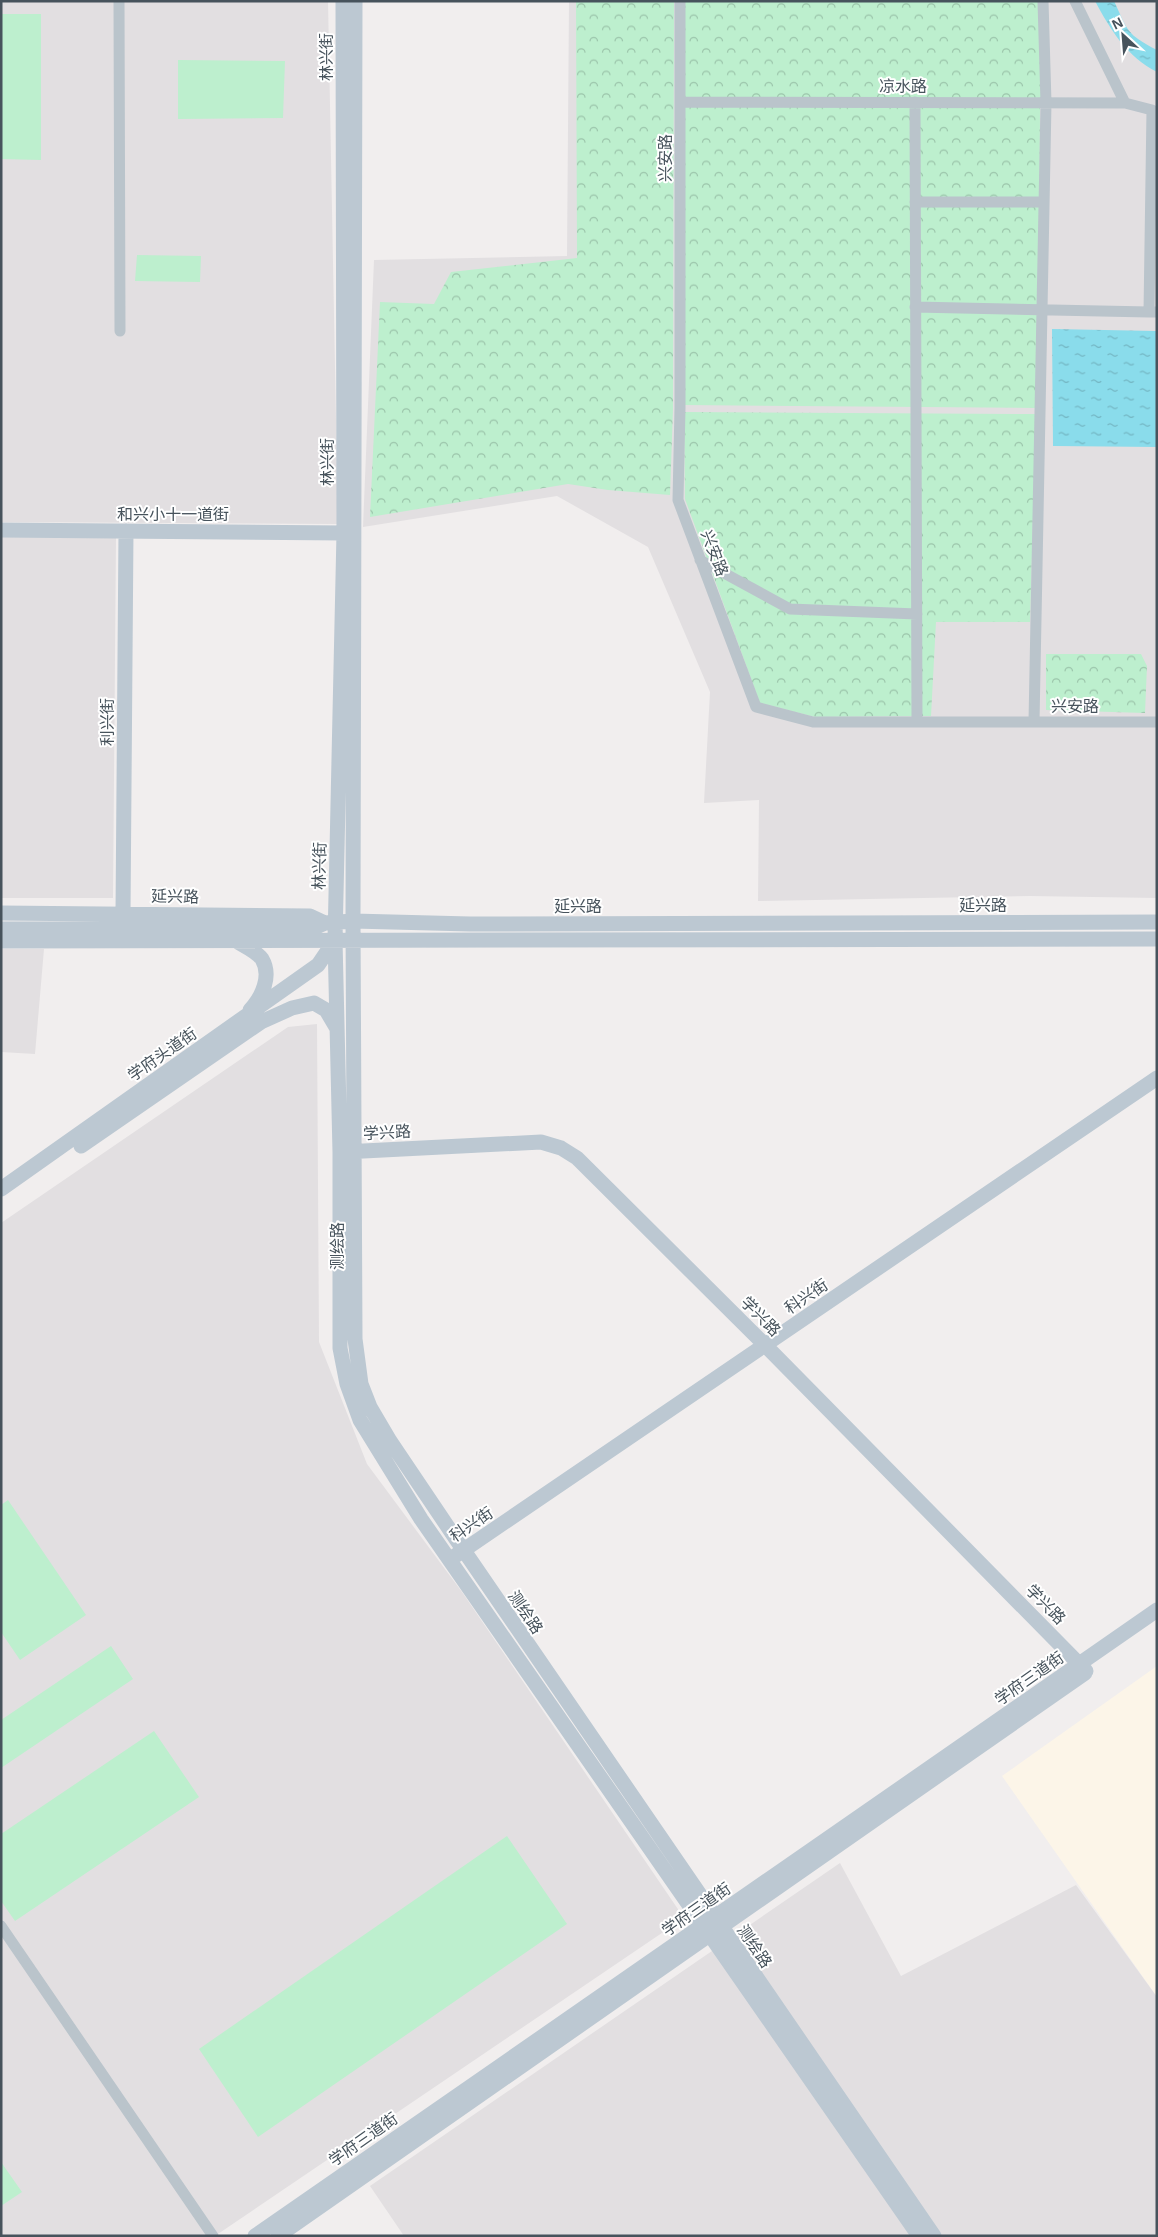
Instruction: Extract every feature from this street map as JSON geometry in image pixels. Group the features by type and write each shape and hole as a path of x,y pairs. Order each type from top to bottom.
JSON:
{"main road":[{"name":"林兴街","path":"330,922 344,533 343,1"},
{"name":"林兴街","path":"353,921 355,1"},
{"name":"和兴小十一道街","path":"1,530 344,533"},
{"name":"利兴街","path":"124,913 126,531"},
{"name":"延兴路","path":"1,913 310,916 330,922 470,924 1157,922"},
{"name":"测绘路","path":"353,921 347,1151 338,1316 340,1348 352,1401 364,1427 421,1519 934,2236"},
{"name":"测绘路","path":"330,922 334,940 337,1028 347,1151 355,1338 361,1384 370,1407 390,1441 919,2236"},
{"path":"1,929 311,930 330,922"},
{"name":"延兴路","path":"1,941 1157,939"},
{"path":"234,940 261,959 266,974 265,985 260,996 240,1021"},
{"name":"学府头道街","path":"1,1189 318,965 334,940"},
{"name":"学府头道街","path":"1,1201 261,1022 292,1008 314,1004 326,1010 337,1028"},
{"name":"科兴街","path":"450,1560 1157,1078"},
{"name":"学兴路","path":"347,1151 541,1142 561,1148 577,1158 1084,1668"},
{"name":"学府三道街","path":"1084,1668 1157,1610"},
{"name":"学府三道街","path":"255,2236 712,1926 1084,1668 1157,1623"},
{"name":"学府三道街","path":"278,2236 712,1926"}],"street":[{"path":"118,1 120,331"},
{"name":"兴安路","path":"680,1 678,500 756,707 814,722 1157,722"},
{"path":"1034,722 1046,103 1043,1"},
{"path":"1075,1 1125,103"},
{"name":"凉水路","path":"681,102 1125,103 1154,111"},
{"path":"915,102 917,722"},
{"path":"915,308 1153,312 1154,111"},
{"path":"915,202 1044,202"},
{"path":"700,560 790,609 916,614"},
{"path":"1,1926 213,2236"}],"shaded area":[{"path":"1,1 328,1 338,524 1,522"},
{"path":"569,1 1157,1 1157,898 1030,896 758,901 759,800 704,803 710,692 648,547 557,496 363,527 374,260 567,256"},
{"path":"1,537 116,537 113,898 1,898"},
{"path":"1,949 44,949 35,1054 1,1052"},
{"path":"317,1024 319,1342 367,1464 462,1592 684,1918 215,2236 1,2236 1,1223 288,1027"},
{"path":"1157,1666 1157,1997 1002,1776"},
{"path":"840,1863 901,1976 1076,1885 1157,1997 1157,2236 404,2236 370,2186"}],"green space":[{"path":"576,1 674,1 673,409 670,495 608,490 568,484 370,517 380,302 434,304 451,272 577,258"},
{"path":"684,1 1040,1 1042,99 684,98"},
{"path":"1,14 41,14 41,160 1,159"},
{"path":"178,60 285,61 283,118 178,119"},
{"path":"685,106 1040,106 1039,408 683,405"},
{"path":"137,255 201,256 200,282 135,281"},
{"path":"684,412 1036,414 1030,622 936,622 931,716 815,717 760,703 685,499"},
{"path":"1046,654 1141,654 1147,666 1145,713 1046,710"},
{"path":"8,1500 86,1615 20,1660 1,1632 1,1505"},
{"path":"111,1646 133,1679 1,1768 1,1720"},
{"path":"154,1731 199,1797 15,1921 1,1901 1,1834"},
{"path":"507,1836 567,1924 258,2137 199,2049"},
{"path":"1,2162 22,2192 1,2206"}],"water":[{"path":"1095,1 1114,1 1129,31 1139,40 1157,50 1157,72 1137,59 1120,41"},
{"path":"1052,329 1157,331 1157,447 1053,446"}]}
